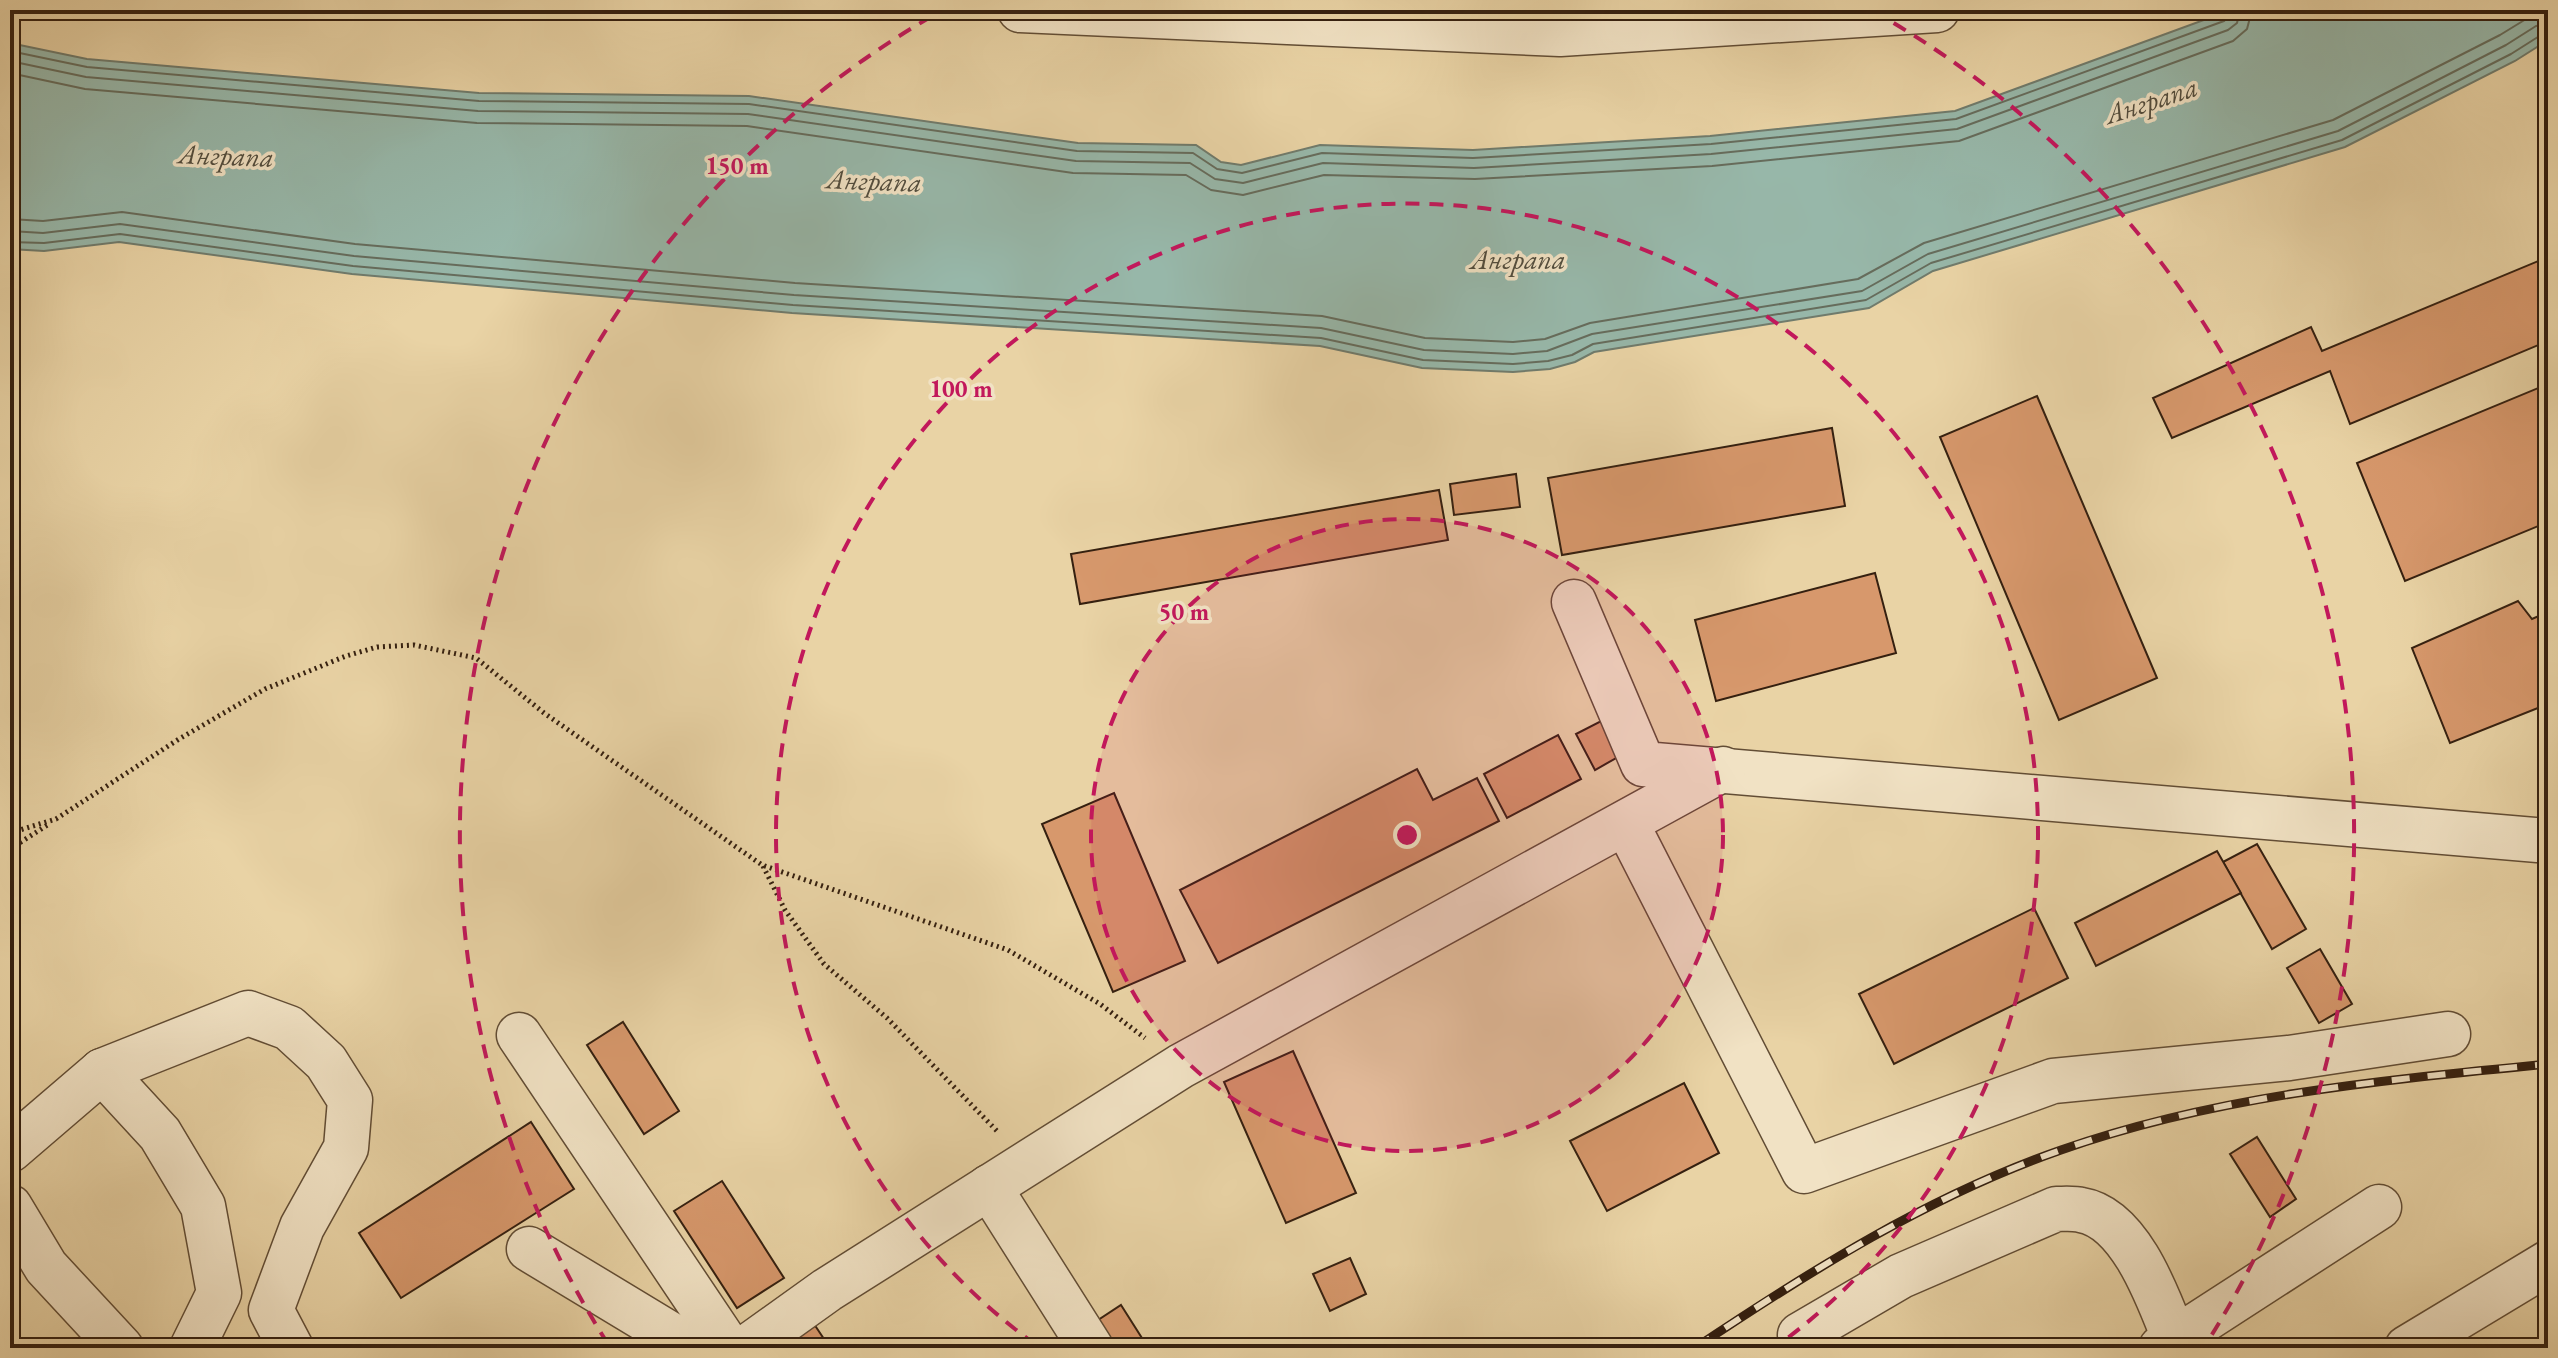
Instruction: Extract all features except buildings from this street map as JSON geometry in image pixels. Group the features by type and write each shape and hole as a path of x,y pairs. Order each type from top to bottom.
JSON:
{"street":[{"path":"1020,10 1560,34 1937,10"},
{"path":"1574,602 1643,764 2548,841"},
{"path":"746,1348 827,1290 1181,1066 1723,769"},
{"path":"1626,823 1804,1171 2053,1081 2289,1058 2448,1034"},
{"path":"10,1150 102,1071 248,1013 289,1028 326,1062 350,1100 346,1148 302,1227 271,1310 291,1348"},
{"path":"519,1035 699,1347"},
{"path":"102,1071 160,1134 203,1206 219,1293 192,1348"},
{"path":"989,1187 1091,1348"},
{"path":"10,1207 46,1267 121,1348"},
{"path":"1796,1344 1901,1276 2056,1209 2083,1210 2113,1224 2131,1248 2157,1296 2167,1343 2379,1207"},
{"path":"529,1249 699,1347"},
{"path":"2407,1348 2548,1263"}],"path":[{"path":"10,849 179,739 265,689 346,656 377,647 414,645 476,658 544,713 762,865 1008,950 1100,1004 1181,1066"},
{"path":"10,833 56,819"},
{"path":"762,865 785,910 824,964 887,1018 1028,1162"}],"water":[{"name":"Анграпа","path":"2231,10 2548,10 2548,40 2515,61 2345,147 1933,271 1869,308 1594,352 1575,362 1550,369 1513,372 1422,368 1320,346 792,313 352,274 119,242 44,251 10,249 10,43 87,59 479,93 749,96 1078,143 1196,145 1221,162 1241,165 1320,145 1473,150 1710,136 1955,111"}],"railway":[{"path":"1695,1348 1872,1237 1964,1190 2061,1150 2180,1116 2302,1092 2548,1064"}]}
